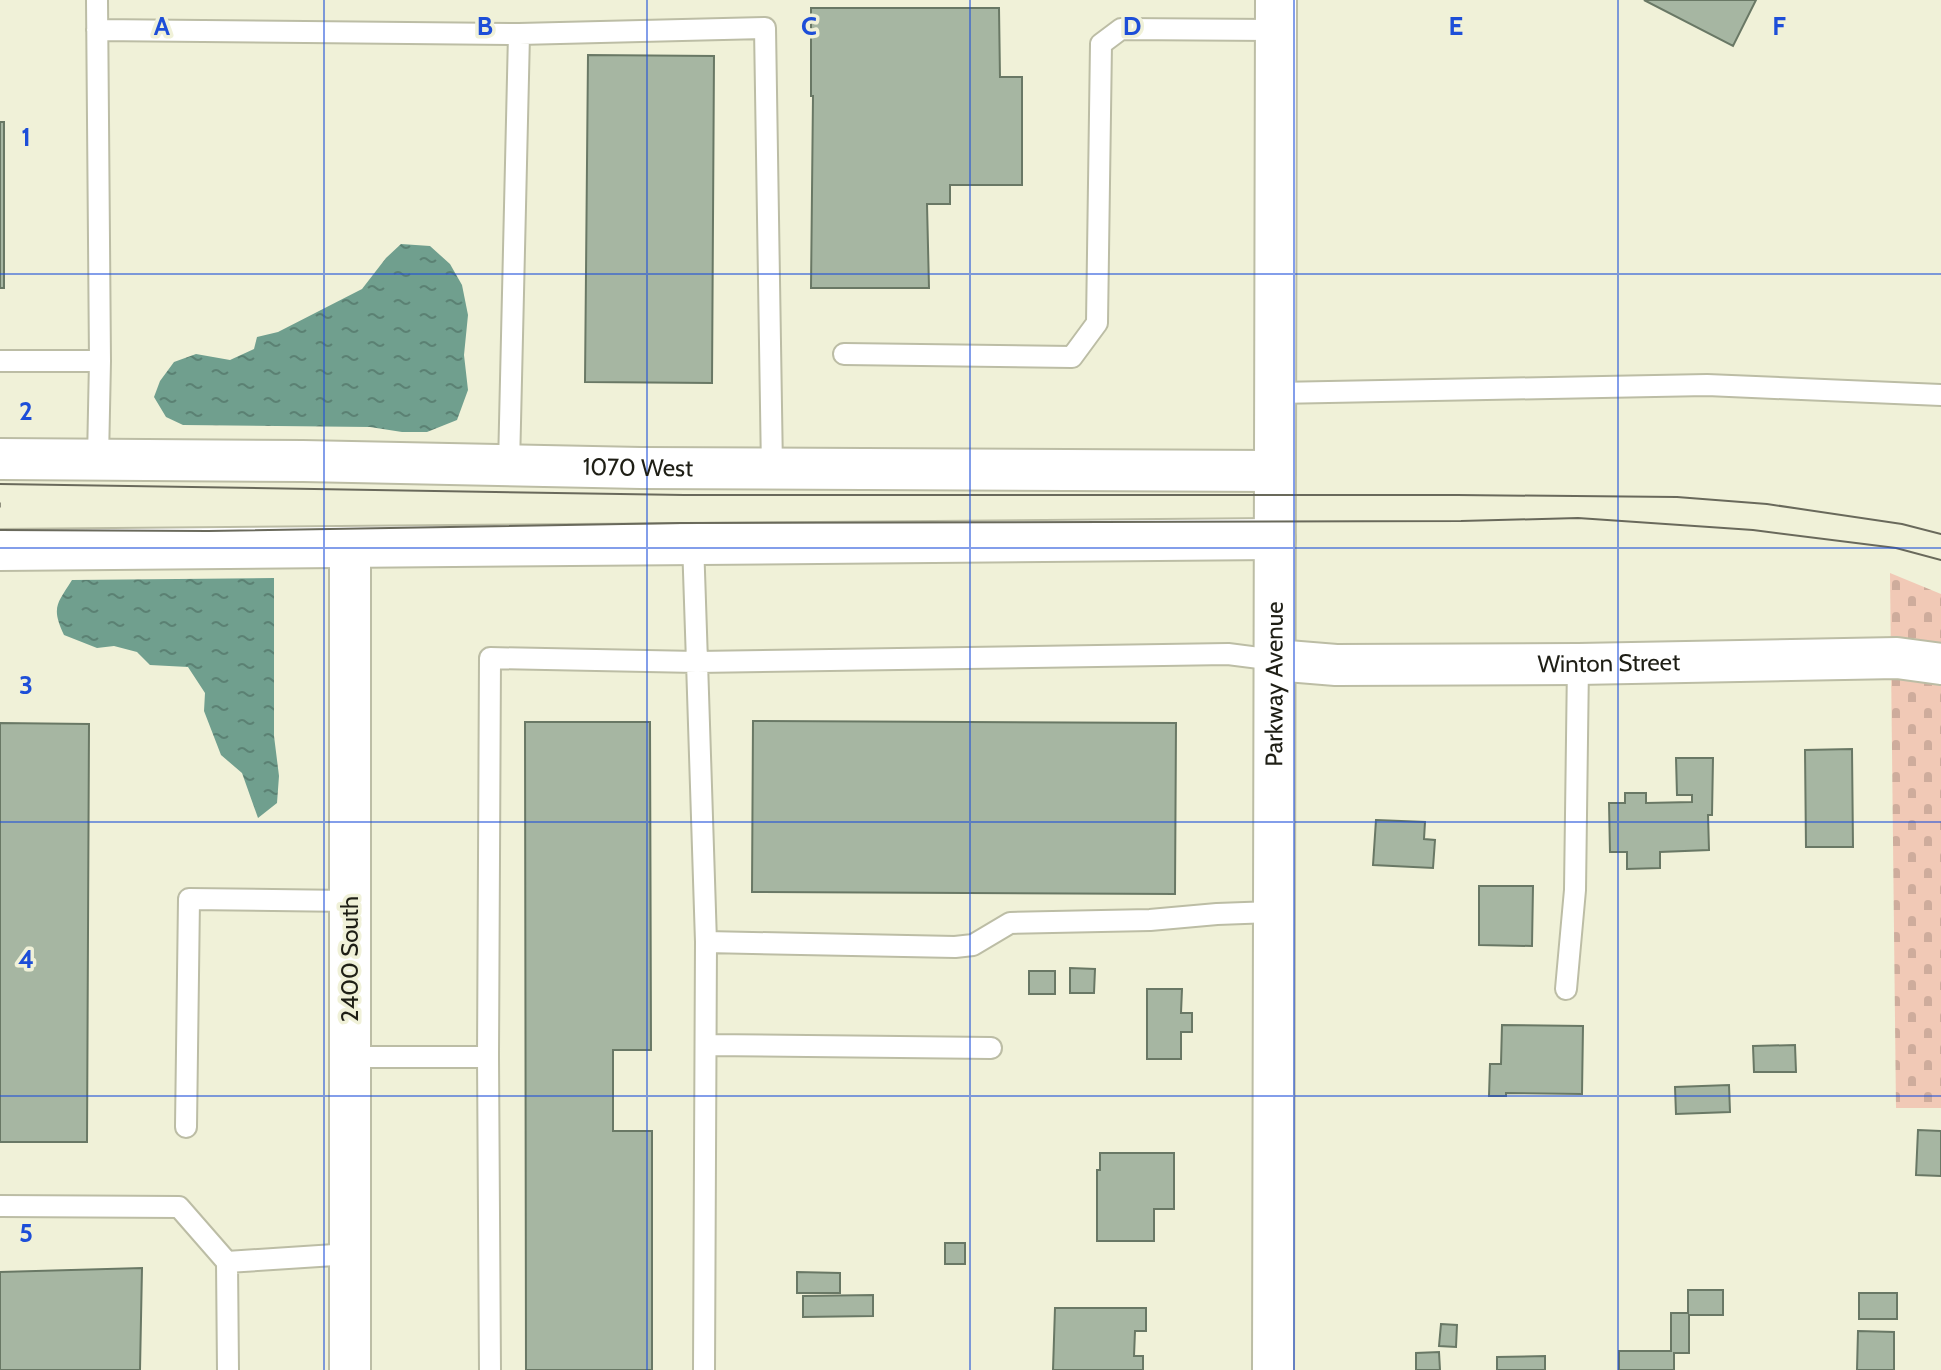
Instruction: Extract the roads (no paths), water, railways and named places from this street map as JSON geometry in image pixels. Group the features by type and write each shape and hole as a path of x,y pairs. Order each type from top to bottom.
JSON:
{"street":[{"name":"Parkway Avenue","path":"1273,1370 1276,15"},
{"name":"1070 West","path":"0,459 772,469 1275,471"},
{"path":"0,550 1275,539"},
{"name":"2400 South","path":"350,549 350,1370"},
{"name":"Winton Street","path":"1275,660 1336,665 1897,658 1941,664"}],"lane":[{"path":"97,0 98,459"},
{"path":"844,354 1072,357 1097,323 1101,44 1121,29 1276,15"},
{"path":"97,30 519,34 765,28 772,469"},
{"path":"509,466 519,34"},
{"path":"0,361 100,361"},
{"path":"1276,393 1707,385 1941,395"},
{"path":"693,542 706,942 704,1370"},
{"path":"490,1370 490,658 697,662 1228,654 1275,660"},
{"path":"1566,989 1575,890 1578,664"},
{"path":"186,1127 189,899 350,901"},
{"path":"706,942 955,947 973,945 1010,923 1150,920 1274,912"},
{"path":"706,1045 991,1048"},
{"path":"350,1057 488,1057"},
{"path":"0,1206 179,1207 227,1262 228,1370"},
{"path":"227,1262 350,1254"}],"water":[{"path":"401,244 430,246 450,264 462,285 468,315 464,355 468,390 457,420 427,432 402,432 370,427 183,425 166,417 154,397 160,381 174,362 196,354 230,360 254,349 257,337 278,332 362,289"},
{"path":"274,578 274,736 279,776 277,803 258,818 242,773 221,755 204,711 205,693 188,667 150,665 137,652 114,646 97,648 64,635 57,612 59,601 72,580"}],"tram line":[{"path":"0,484 684,495 1677,497 1767,504 1902,524 1941,534"},
{"path":"0,530 208,531 681,523 1578,518 1753,530 1896,548 1941,560"}]}
